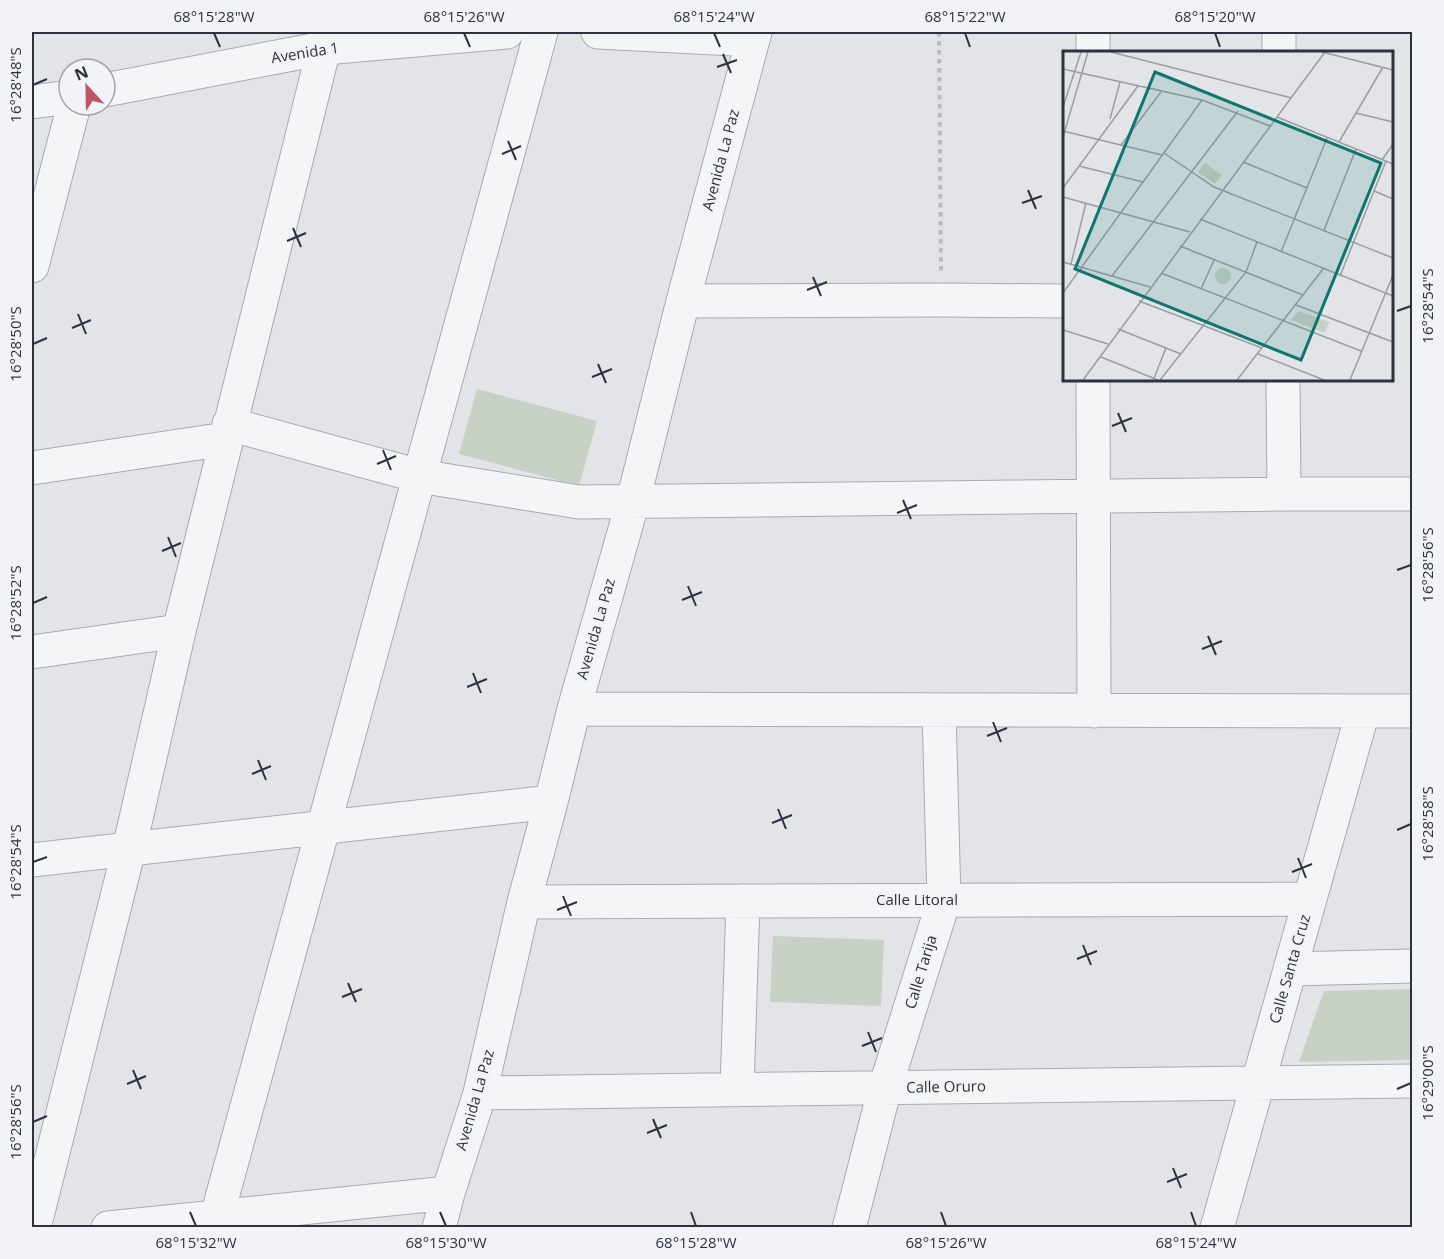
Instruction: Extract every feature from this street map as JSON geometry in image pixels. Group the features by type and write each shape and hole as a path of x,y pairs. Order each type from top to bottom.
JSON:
{"street":[{"name":"Avenida 1","path":"117,88 324,48 507,32"},
{"path":"217,1216 541,32"},
{"path":"598,32 754,36"},
{"path":"1093,32 1093,51"},
{"path":"1279,32 1279,51"},
{"name":"Avenida La Paz","path":"440,1227 448,1192 480,1093 524,902 574,709 633,501 682,301 754,36"},
{"path":"34,1227 129,849 179,631 324,48"},
{"path":"32,102 57,99"},
{"path":"32,266 71,117"},
{"path":"682,301 1063,301"},
{"path":"1094,381 1094,711"},
{"path":"1283,381 1284,494"},
{"path":"32,468 228,431 419,476 579,502 1413,494"},
{"path":"32,652 179,631"},
{"path":"574,709 1413,711"},
{"name":"Calle Tarija","path":"849,1227 885,1088 944,900 939,710"},
{"name":"Calle Santa Cruz","path":"1217,1227 1363,711"},
{"path":"32,860 551,802"},
{"name":"Calle Litoral","path":"524,902 1310,899"},
{"path":"737,1090 743,901"},
{"path":"1290,969 1413,966"},
{"name":"Calle Oruro","path":"480,1093 1413,1081"},
{"path":"108,1227 448,1192"}],"path":[{"path":"939,32 941,300"}],"shaded area":[{"path":"477,389 597,421 579,486 459,454"},
{"path":"773,936 884,940 881,1006 770,1002"},
{"path":"1412,989 1412,1060 1299,1062 1324,991"}]}
